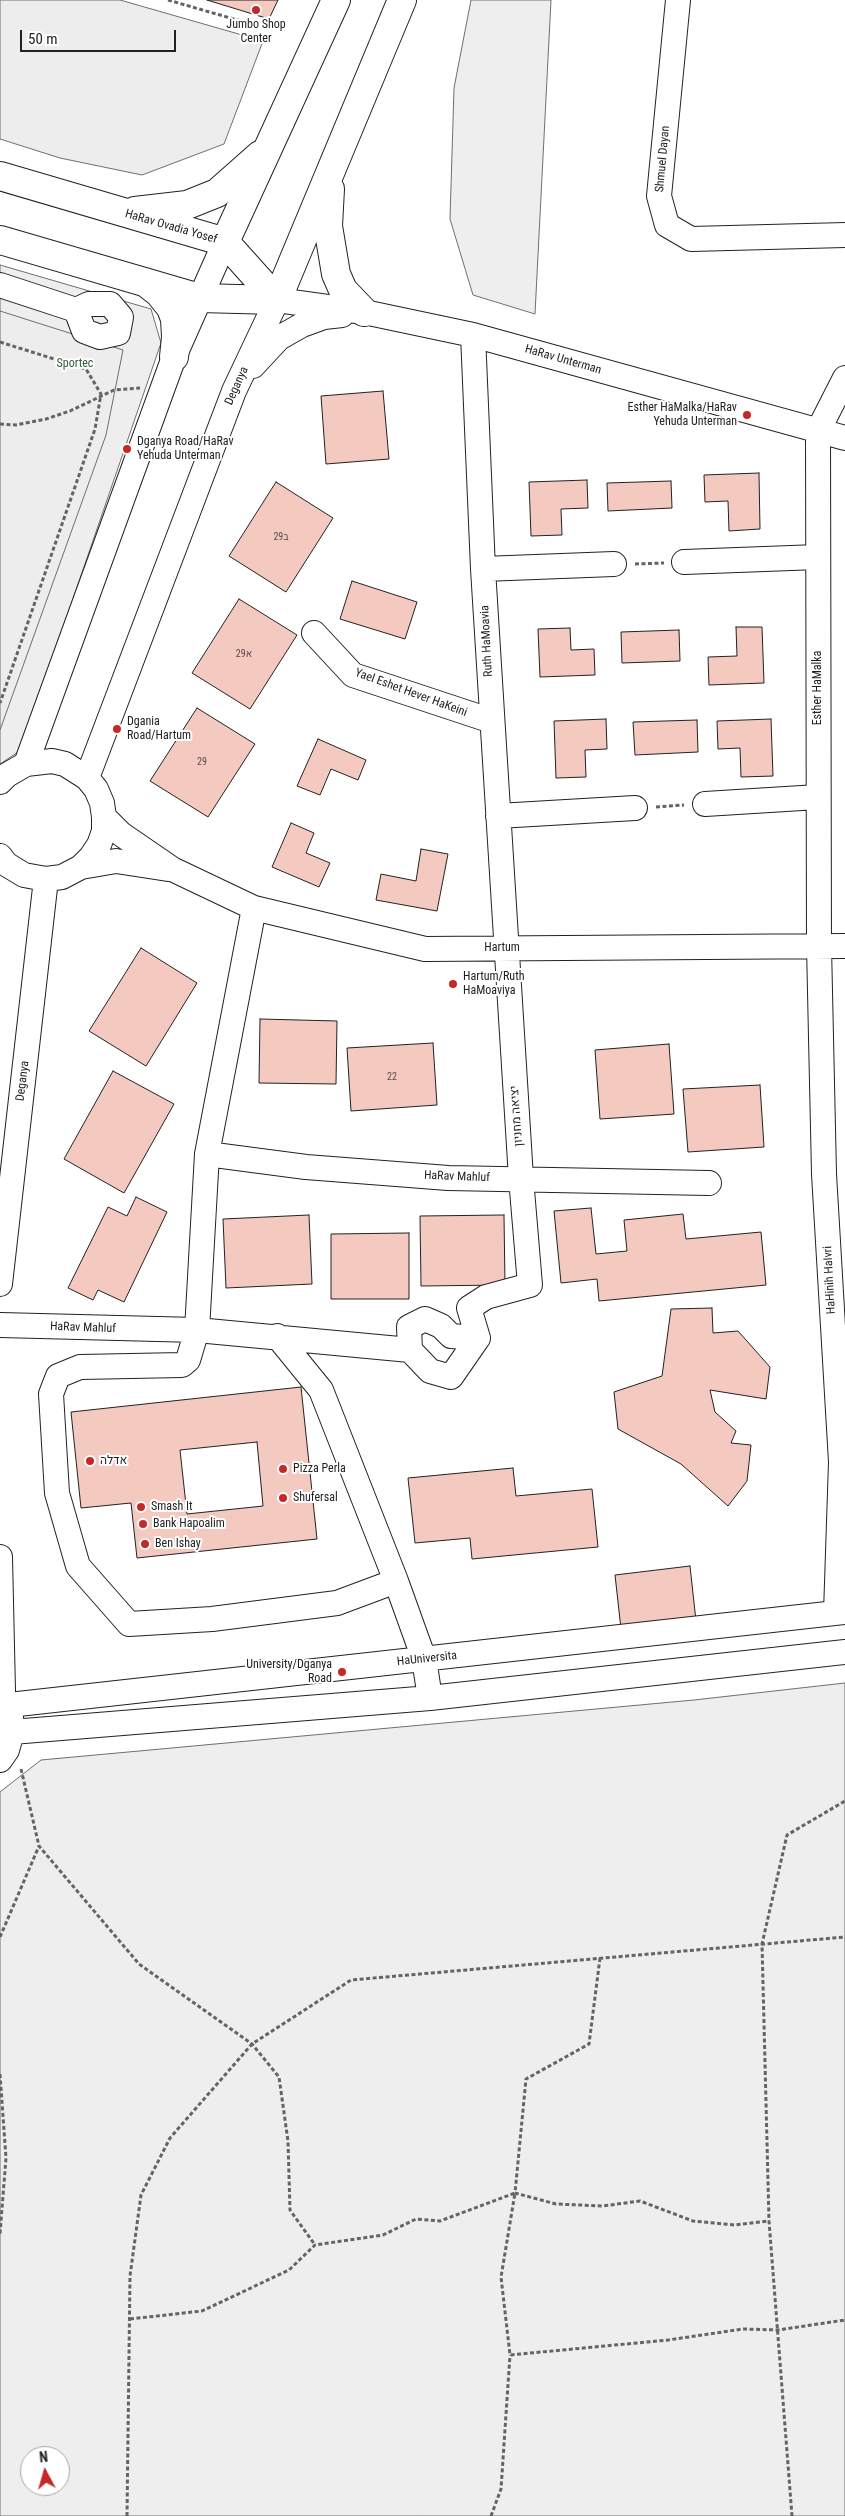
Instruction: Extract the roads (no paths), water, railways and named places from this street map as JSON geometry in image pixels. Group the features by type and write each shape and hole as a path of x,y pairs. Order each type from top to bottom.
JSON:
{"main road":[{"path":"225,242 336,0"},
{"name":"Deganya","path":"277,300 402,0"},
{"path":"121,212 187,205 217,193 244,171 272,143"},
{"path":"331,169 328,226 336,274 343,290 364,312"},
{"name":"HaRav Ovadia Yosef","path":"0,176 225,242 277,300"},
{"path":"0,240 200,298 277,300"},
{"path":"144,282 159,293 171,308 175,319 174,357"}],"street":[{"name":"Shmuel Dayan","path":"678,0 659,196 667,225 691,239 845,235"},
{"path":"8,774 174,357 225,242"},
{"path":"0,285 76,310"},
{"name":"HaRav Unterman","path":"277,300 364,312 473,335 845,438"},
{"name":"Deganya","path":"87,778 234,391 277,300"},
{"path":"234,391 254,364 279,338 302,325 324,317 364,312"},
{"name":"Ruth HaMoavia","path":"473,335 483,569 506,948"},
{"path":"818,431 845,378"},
{"name":"Esther HaMalka","path":"818,431 819,946"},
{"path":"684,562 818,557"},
{"path":"483,569 614,564"},
{"name":"Yael Eshet Hever HaKeini","path":"314,633 353,675 492,721"},
{"path":"0,856 6,864 24,875 46,879 62,876 81,867 99,845 104,831 102,803 96,789 87,778 76,770 58,763 39,762 8,774"},
{"path":"705,804 818,797"},
{"path":"498,816 635,808"},
{"name":"Hartum","path":"104,817 121,834 172,869 254,908 425,949 845,946"},
{"name":"Hartum","path":"81,867 116,861 172,869"},
{"name":"Deganya","path":"0,1284 46,879"},
{"path":"254,908 207,1154 197,1330 188,1360 182,1365 80,1367 58,1376 51,1394 57,1492 78,1566 129,1624 212,1619 337,1603 396,1581"},
{"name":"HaHinih HaIvri","path":"819,946 834,1174 841,1462 841,1613"},
{"name":"יציאה מחניון","path":"478,1338 469,1308 486,1297 530,1284 506,948"},
{"name":"HaRav Mahluf","path":"207,1154 325,1169 448,1178 708,1183"},
{"path":"425,1319 441,1326 451,1336 478,1338 451,1377 430,1371 410,1350 409,1326 425,1319"},
{"name":"HaRav Mahluf","path":"0,1325 197,1330 277,1336 410,1350"},
{"path":"277,1336 320,1390 396,1581 424,1659 430,1698"},
{"path":"0,1557 4,1695 12,1732 7,1750 0,1760"},
{"name":"HaUniversita","path":"4,1695 424,1659 841,1613"},
{"path":"12,1732 430,1698 845,1652"}],"place":[{"name":"Jumbo Shop Center","path":"256,10"},
{"name":"Esther HaMalka/HaRav Yehuda Unterman","path":"747,415"},
{"name":"Dganya Road/HaRav Yehuda Unterman","path":"127,449"},
{"name":"Dgania Road/Hartum","path":"117,729"},
{"name":"Hartum/Ruth HaMoaviya","path":"453,984"},
{"name":"אדלה","path":"90,1461"},
{"name":"Pizza Perla","path":"283,1469"},
{"name":"Shufersal","path":"283,1498"},
{"name":"Smash It","path":"141,1507"},
{"name":"Bank Hapoalim","path":"143,1524"},
{"name":"Ben Ishay","path":"145,1544"},
{"name":"University/Dganya Road","path":"342,1672"}],"park label":[{"name":"Sportec","path":"75,364"}]}
